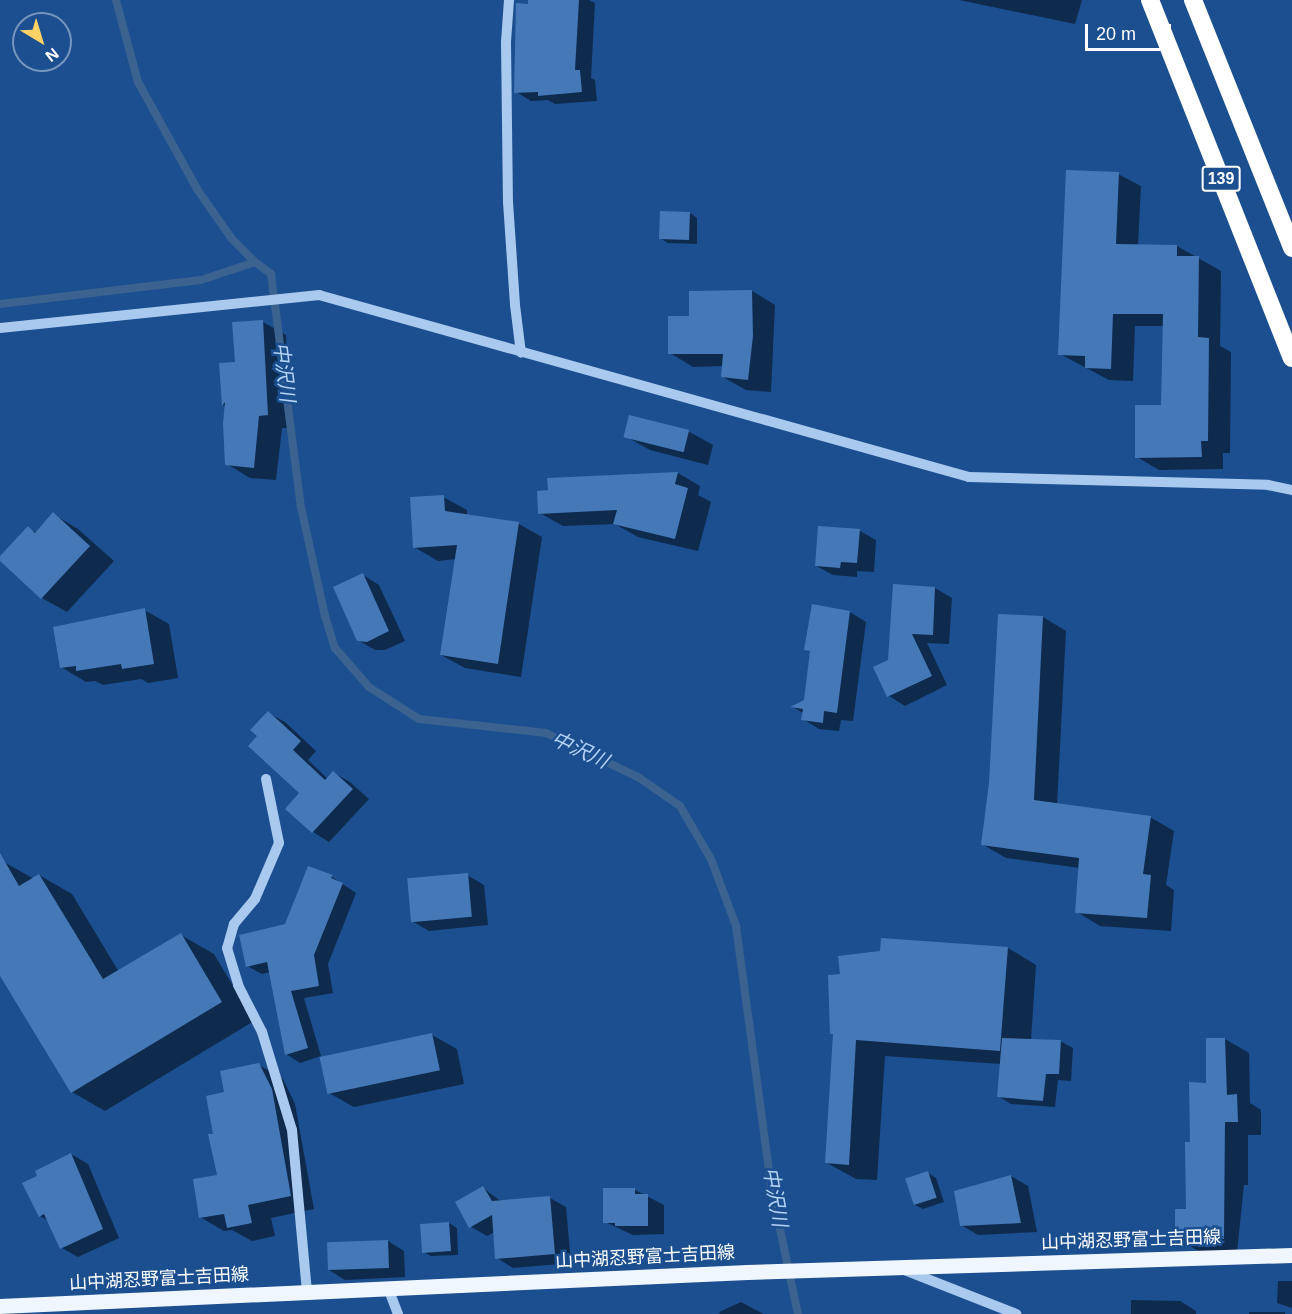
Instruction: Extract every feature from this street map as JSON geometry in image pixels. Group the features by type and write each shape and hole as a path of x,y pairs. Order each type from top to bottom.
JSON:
{"highway":[{"name":"139","path":"1150,0 1292,358"},
{"name":"139","path":"1193,0 1292,248"}],"main road":[{"name":"山中湖忍野富士吉田線","path":"0,1306 747,1272 1292,1255"}],"street":[{"path":"509,0 506,42 508,202 515,305 521,353"},
{"path":"0,328 319,295 969,477 1268,485 1292,490"},
{"path":"266,779 279,843 255,899 234,924 227,948 238,985 262,1032 292,1130 307,1292"},
{"path":"896,1267 1016,1314"},
{"path":"388,1288 398,1314"}],"building":[{"path":"528,0 579,0 575,70 580,70 582,92 538,96 538,92 514,93 516,3 528,4"},
{"path":"1066,170 1119,172 1116,244 1177,245 1177,256 1199,256 1198,337 1209,338 1208,441 1201,441 1202,457 1135,458 1135,405 1161,405 1163,314 1113,314 1111,369 1085,368 1085,356 1058,355"},
{"path":"660,211 690,212 689,240 659,239"},
{"path":"752,290 753,336 748,380 721,377 723,354 668,354 668,316 689,316 689,291"},
{"path":"263,320 268,415 259,416 254,468 225,465 223,423 225,402 222,406 219,363 235,362 232,322"},
{"path":"629,415 689,430 684,452 623,437"},
{"path":"678,472 675,484 688,488 675,539 613,524 617,510 538,514 537,491 548,490 547,478"},
{"path":"444,495 445,511 519,522 498,664 440,655 457,545 413,548 410,497"},
{"path":"53,512 90,546 41,599 0,561 0,556 28,526 35,533"},
{"path":"818,526 860,529 857,563 841,562 840,568 815,566"},
{"path":"363,573 389,631 367,642 357,641 333,587"},
{"path":"893,584 935,587 933,635 912,634 932,676 887,697 873,667 888,660"},
{"path":"812,604 850,611 837,713 824,711 823,723 801,720 803,709 790,707 804,700 810,651 804,650"},
{"path":"145,608 154,664 122,669 121,664 76,671 76,666 60,668 53,627"},
{"path":"998,614 1043,616 1034,800 1151,816 1143,874 1151,875 1147,918 1075,913 1079,858 981,845 989,783"},
{"path":"268,711 301,741 293,750 325,780 333,771 353,789 312,833 285,809 299,793 248,746 257,736 250,730"},
{"path":"0,853 19,886 39,874 103,979 181,933 222,1002 71,1093 0,976"},
{"path":"308,866 333,875 331,878 343,883 314,955 319,986 291,991 308,1048 285,1055 267,962 246,967 239,935 285,924"},
{"path":"468,873 472,917 411,922 407,878"},
{"path":"881,938 1008,947 1000,1051 856,1040 849,1165 825,1163 833,1034 830,1034 828,975 840,974 838,956 880,951"},
{"path":"432,1033 440,1070 327,1094 320,1057"},
{"path":"1002,1038 1061,1040 1059,1074 1046,1074 1043,1101 997,1097"},
{"path":"1206,1038 1225,1038 1227,1095 1237,1094 1238,1122 1225,1122 1224,1239 1175,1239 1175,1209 1186,1209 1185,1142 1190,1142 1189,1082 1206,1083"},
{"path":"259,1063 272,1089 291,1196 248,1205 252,1223 227,1228 224,1214 199,1218 193,1179 217,1175 208,1134 213,1134 206,1096 224,1092 220,1071"},
{"path":"71,1153 103,1229 60,1249 44,1214 39,1217 22,1183 37,1176 35,1171"},
{"path":"928,1171 937,1198 914,1205 905,1178"},
{"path":"1011,1175 1021,1223 960,1226 954,1191"},
{"path":"483,1186 492,1201 550,1196 555,1254 495,1259 492,1215 469,1228 455,1202"},
{"path":"603,1188 635,1188 635,1194 648,1194 648,1226 615,1226 615,1223 603,1223"},
{"path":"449,1222 451,1251 422,1253 420,1224"},
{"path":"388,1240 389,1268 328,1270 327,1242"}],"waterway":[{"name":"中沢川","path":"116,0 138,82 197,189 232,239 271,274 301,507 325,616 335,648 369,687 419,719 546,733 638,777 680,806 711,859 736,926 772,1191 798,1314"},
{"name":"中沢川","path":"0,304 201,280 255,262"}]}
